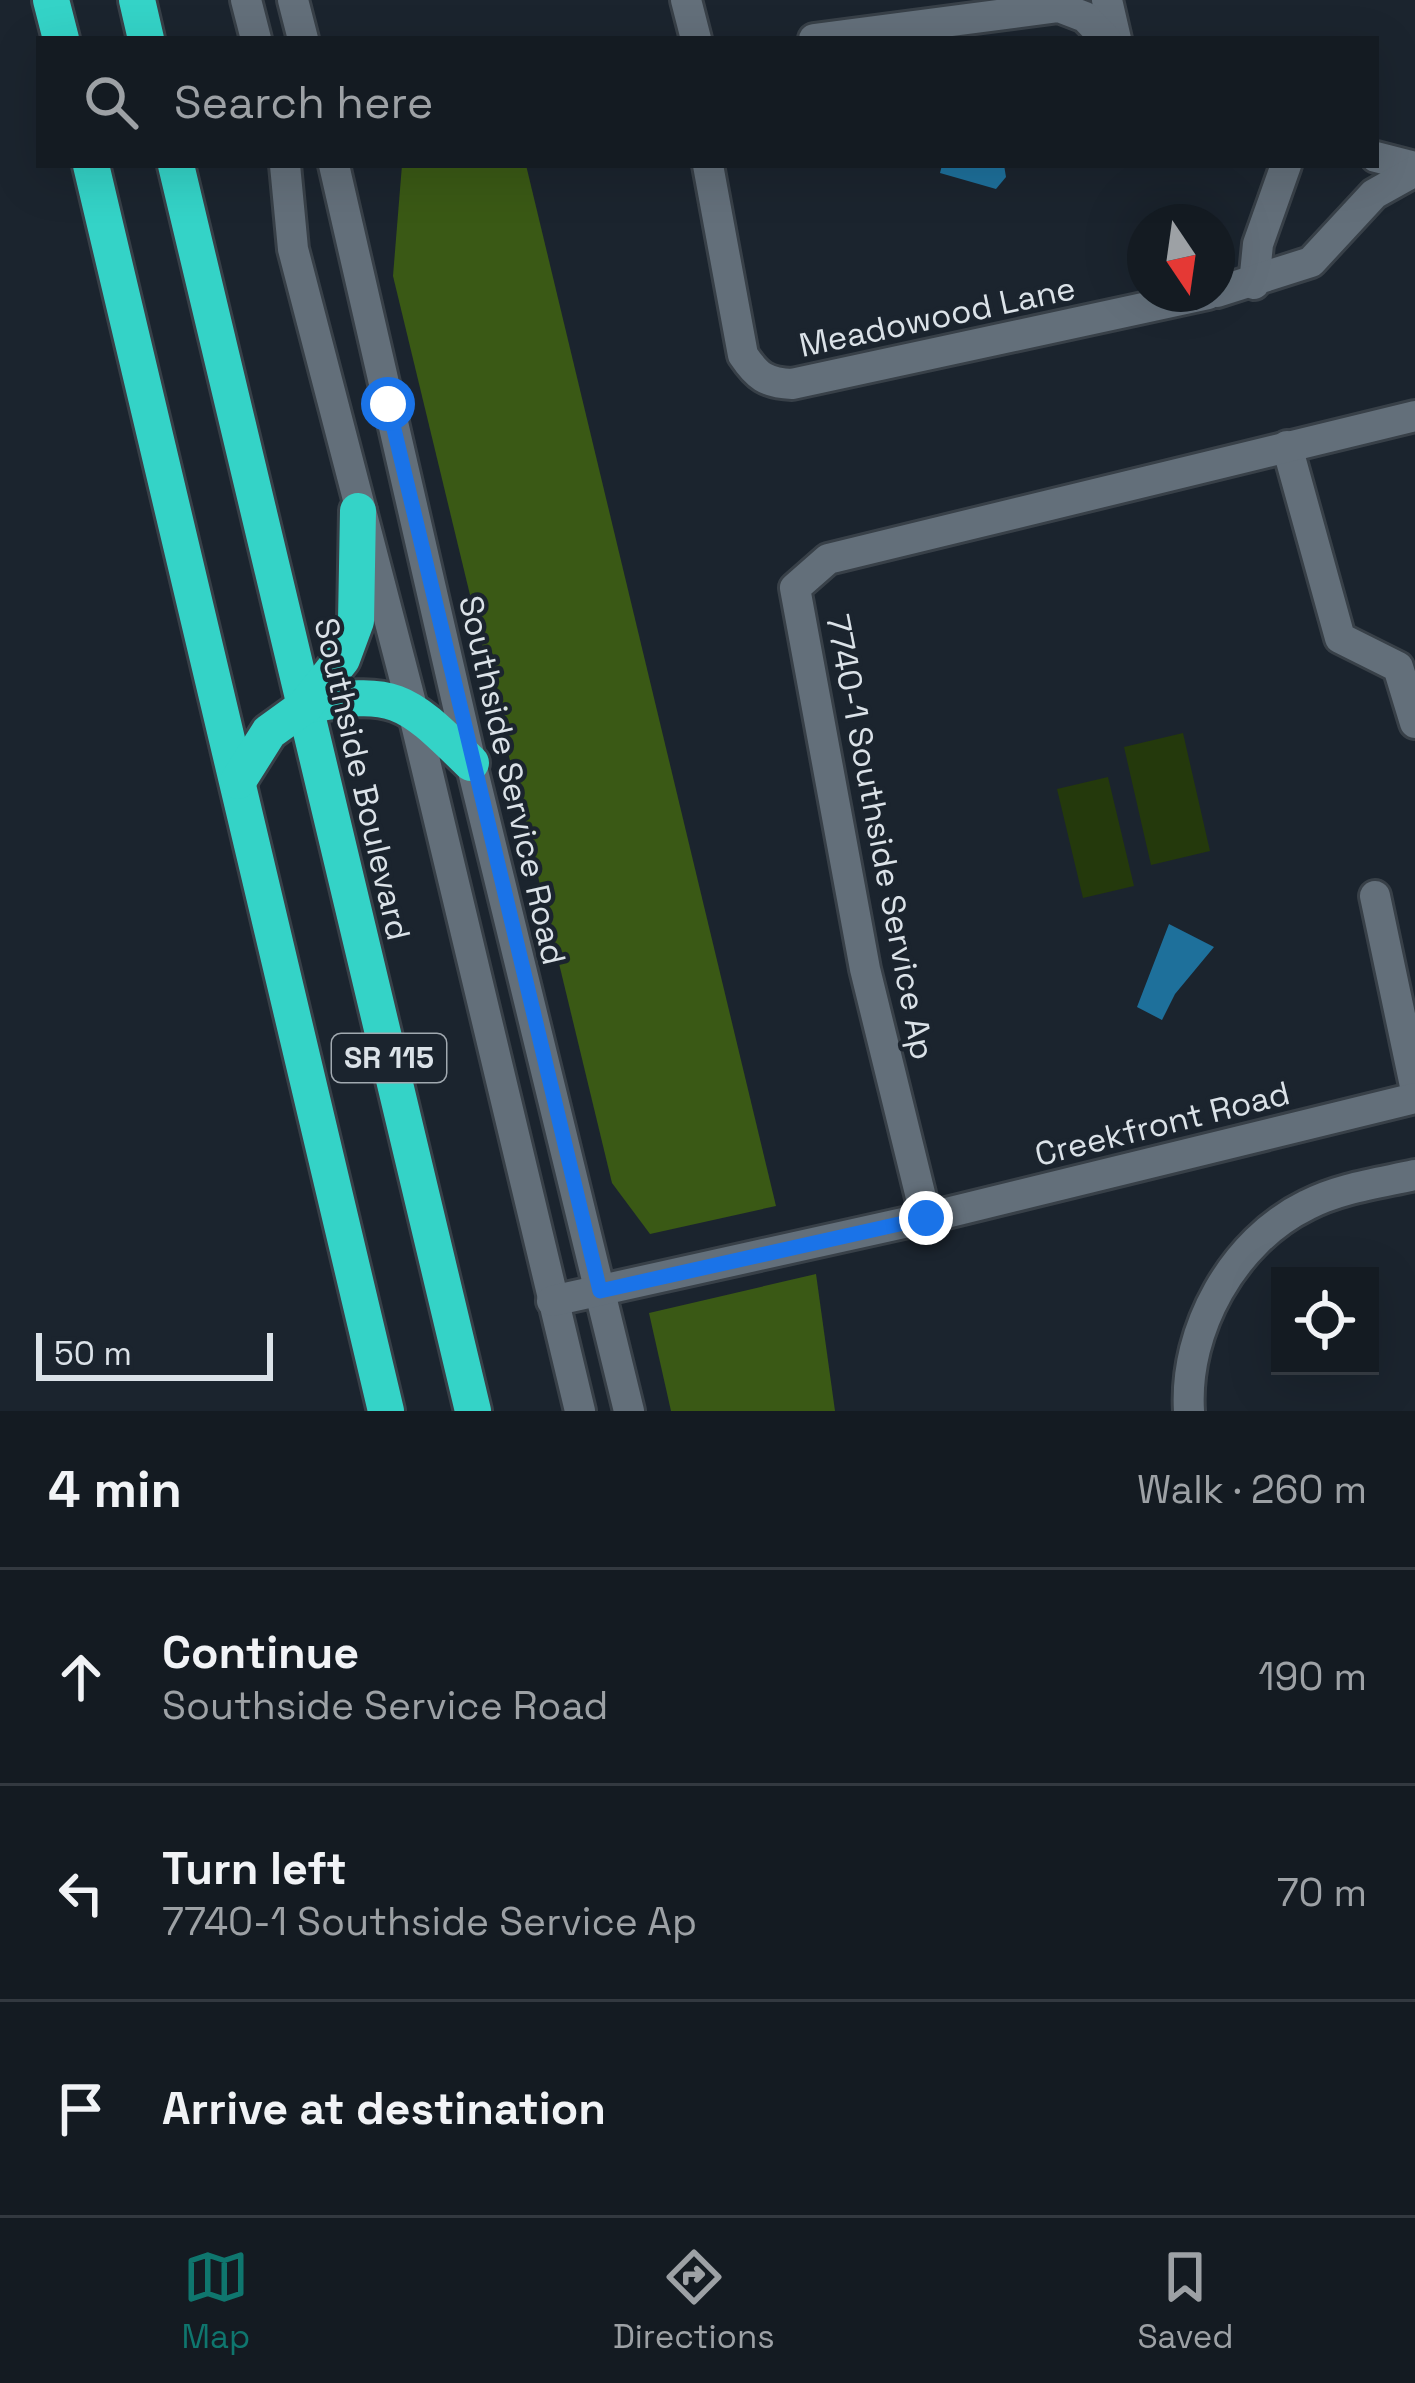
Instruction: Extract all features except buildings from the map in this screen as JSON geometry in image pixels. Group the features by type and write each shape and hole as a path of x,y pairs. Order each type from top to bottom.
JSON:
{"highway":[{"path":"51,0 60,36"},
{"path":"137,0 145,36"},
{"name":"SR 115","path":"92,168 386,1411"},
{"name":"Southside Boulevard","path":"177,168 473,1411"},
{"path":"238,781 269,731 305,706 342,659 356,621 358,512"},
{"path":"305,706 360,694 412,706 471,763"}],"street":[{"path":"246,0 255,36"},
{"path":"293,0 302,36"},
{"path":"686,0 695,36"},
{"path":"1107,0 1114,36"},
{"path":"832,36 1010,6 1059,8 1085,17 1103,36"},
{"path":"1379,158 1415,169"},
{"path":"285,168 293,249 412,706 580,1411"},
{"name":"Southside Service Road","path":"335,168 471,763 628,1411"},
{"name":"Meadowood Lane","path":"709,168 743,355 757,375 772,384 792,385 1127,312"},
{"path":"1254,284 1258,244 1285,168"},
{"path":"1235,288 1311,262 1374,194 1415,169"},
{"name":"7740-1 Southside Service Ap","path":"926,1218 866,969 795,588 829,559 1415,416"},
{"path":"1286,446 1340,638 1398,668 1415,723"},
{"path":"1375,896 1415,1086"},
{"name":"Creekfront Road","path":"926,1218 1415,1098"},
{"path":"1189,1411 1187,1385 1198,1331 1256,1240 1310,1203 1415,1175"},
{"path":"552,1300 926,1218"}],"green space":[{"path":"402,168 527,168 776,1206 650,1234 612,1183 393,276"},
{"path":"1183,733 1210,851 1151,865 1124,747"},
{"path":"1108,777 1134,886 1083,898 1057,789"},
{"path":"816,1274 835,1411 671,1411 649,1313"}],"water":[{"path":"941,168 1004,168 1006,177 996,189 940,173"},
{"path":"1169,924 1214,947 1175,994 1162,1020 1137,1007"}],"route":[{"path":"388,404 600,1291 926,1218"}]}
